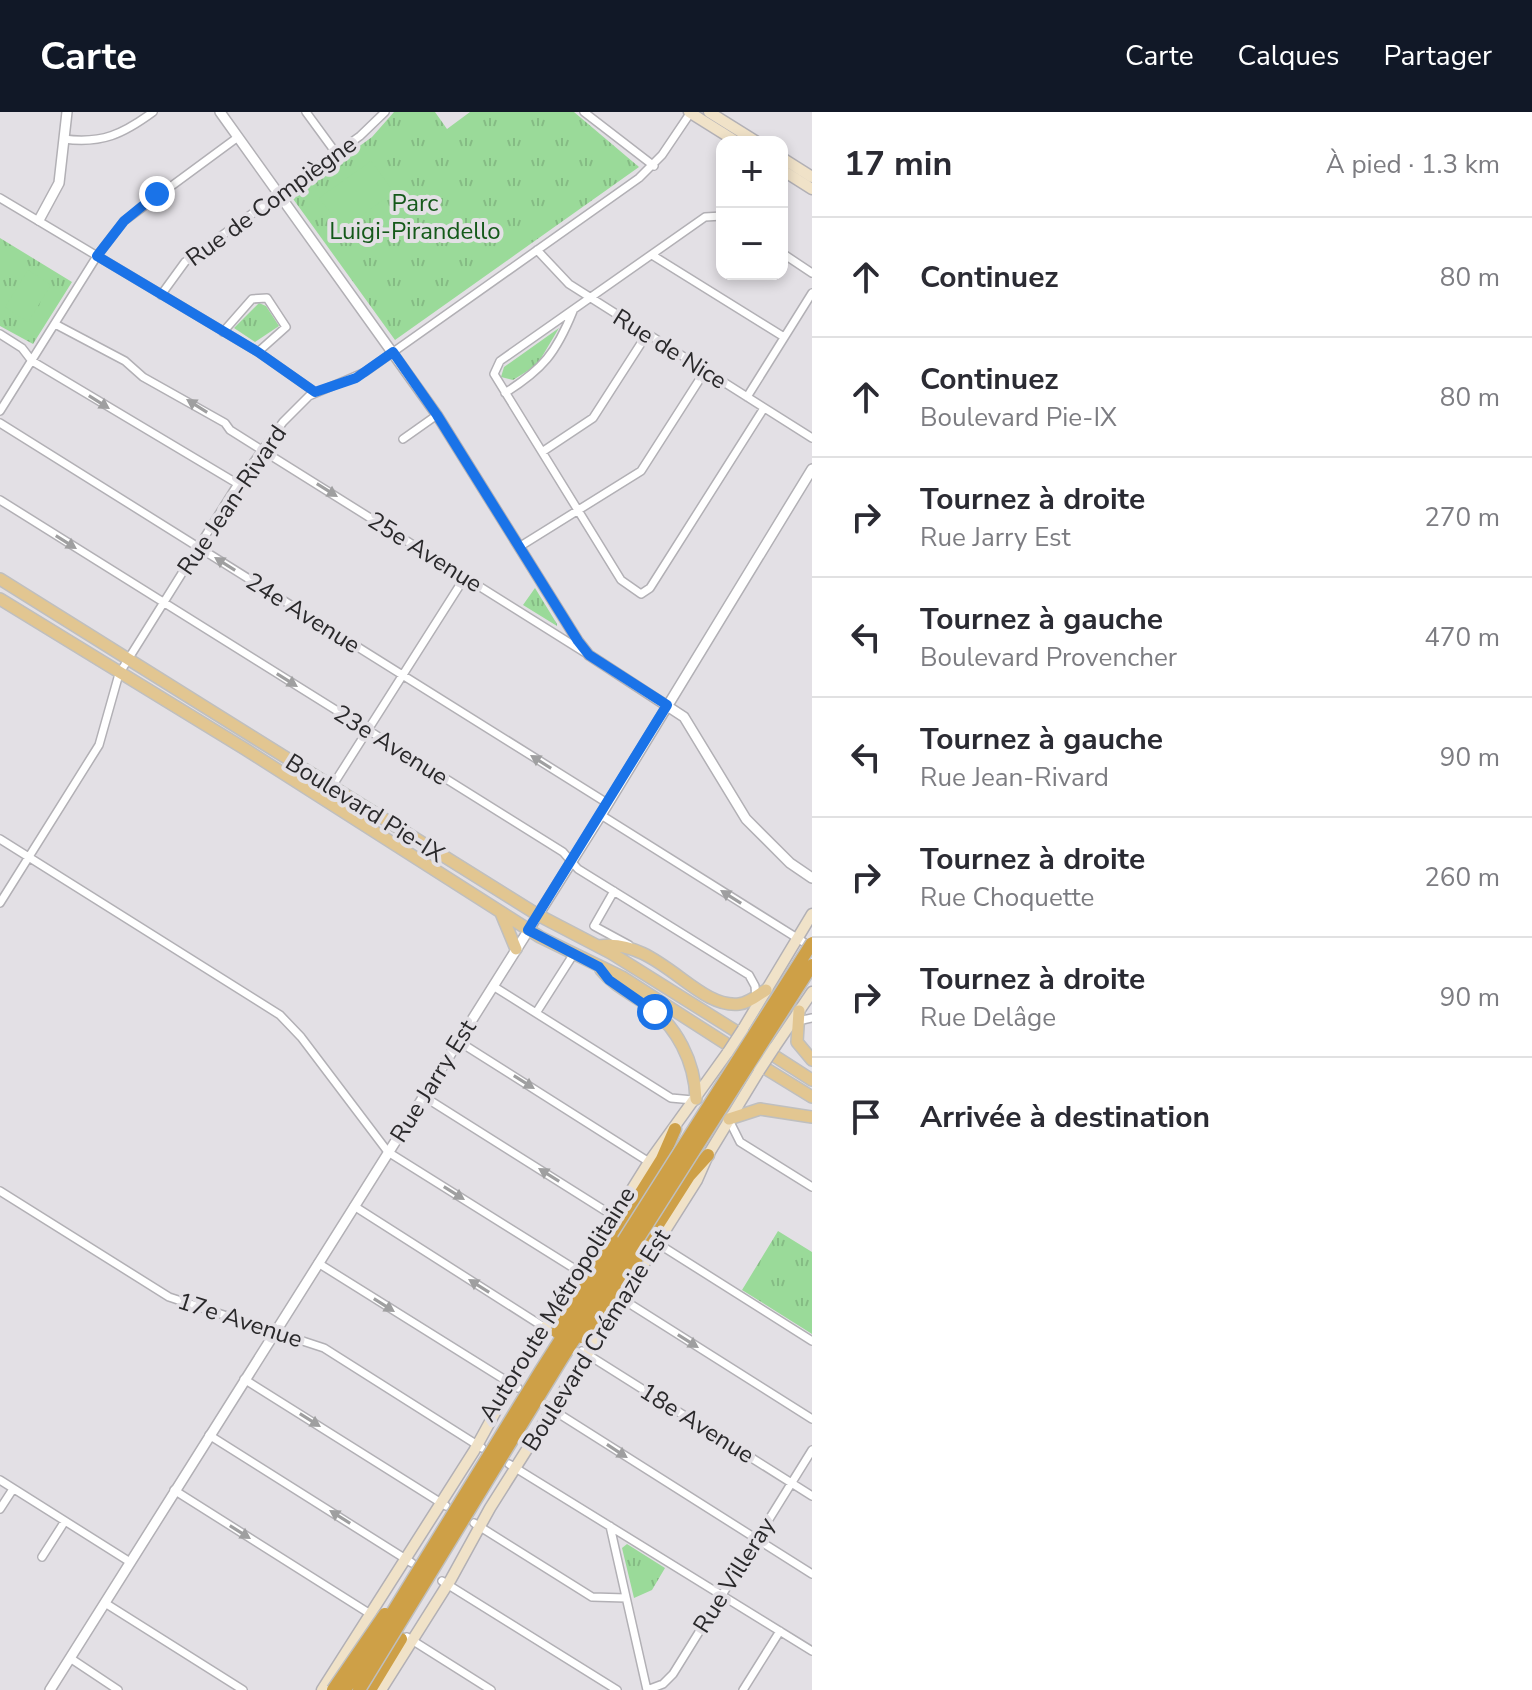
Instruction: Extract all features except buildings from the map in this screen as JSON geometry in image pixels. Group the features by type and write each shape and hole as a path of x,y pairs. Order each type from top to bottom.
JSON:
{"highway":[{"name":"Autoroute Métropolitaine","path":"359,1690 540,1372 805,942"},
{"name":"Autoroute Métropolitaine","path":"345,1690 419,1582 812,965"},
{"path":"540,1372 563,1317 662,1159 675,1129"},
{"path":"561,1360 596,1322 689,1176 708,1155"},
{"path":"333,1690 368,1634 419,1582"},
{"path":"370,1690 401,1639 419,1582"}],"main road":[{"path":"690,112 728,136"},
{"path":"709,112 747,136"},
{"path":"788,162 812,177"},
{"path":"788,174 812,189"},
{"name":"Boulevard Pie-IX","path":"0,579 538,915 599,946 738,1029"},
{"name":"Boulevard Pie-IX","path":"0,599 324,799 528,930 640,988 727,1047"},
{"path":"501,913 516,949"},
{"name":"Boulevard Crémazie Est","path":"322,1690 409,1561 649,1162 696,1099 759,998 805,942 812,914"},
{"path":"599,946 634,948 719,1000 737,1004 759,998"},
{"path":"599,967 609,980 655,1012 668,1028 692,1062 696,1099"},
{"name":"Boulevard Crémazie Est","path":"381,1690 548,1407 657,1243 697,1180 729,1119 764,1071 812,992"},
{"path":"795,1019 799,1046 812,1060"},
{"path":"775,1053 812,1080"},
{"path":"764,1071 812,1097"},
{"path":"729,1119 765,1109 812,1117"}],"street":[{"path":"39,220 59,183 67,112"},
{"path":"64,139 108,139 153,112"},
{"path":"220,112 437,415 589,655 667,705 691,726 746,819 790,863 812,878"},
{"path":"306,112 336,153"},
{"name":"Rue de Compiègne","path":"161,295 185,262 336,153 385,112"},
{"path":"584,112 654,166"},
{"name":"Rue Jean-Rivard","path":"0,903 99,745 119,674 238,484 288,416 315,392 356,378 654,166 690,112"},
{"path":"0,411 97,256 137,208 238,137"},
{"path":"0,198 258,352 315,392"},
{"path":"716,216 705,217 500,361 494,369 505,393 630,590 647,592 764,408"},
{"name":"Rue de Nice","path":"537,250 559,277 591,299 812,438"},
{"path":"652,255 784,337"},
{"path":"788,257 812,273"},
{"path":"747,397 812,293"},
{"path":"223,332 252,299 267,298 286,327 258,352"},
{"path":"505,393 542,368 564,334 573,311"},
{"name":"25e Avenue","path":"55,324 125,361 143,377 172,395 180,395 589,655"},
{"path":"0,334 22,348 32,361 238,484"},
{"path":"542,452 593,418 647,334"},
{"path":"519,547 641,471 705,371"},
{"path":"403,439 437,415"},
{"name":"24e Avenue","path":"0,423 607,803"},
{"name":"Rue Jarry Est","path":"50,1690 601,815 812,469"},
{"name":"23e Avenue","path":"0,500 563,852 571,862 614,891 749,975 759,998"},
{"path":"324,799 465,577"},
{"path":"601,815 805,942"},
{"path":"0,839 280,1015 301,1037 388,1152 582,1274"},
{"path":"614,891 595,927 634,948"},
{"path":"536,1013 573,955"},
{"path":"493,986 675,1100 696,1099"},
{"path":"795,1019 812,1018"},
{"path":"458,1041 649,1162"},
{"path":"423,1096 615,1217"},
{"path":"729,1119 740,1142 812,1187"},
{"name":"17e Avenue","path":"0,1191 169,1297 324,1348 480,1446"},
{"path":"354,1206 548,1329"},
{"path":"657,1243 812,1341"},
{"path":"318,1263 514,1386"},
{"path":"620,1298 812,1419"},
{"name":"18e Avenue","path":"585,1352 812,1496"},
{"path":"244,1379 444,1504"},
{"path":"548,1407 812,1574"},
{"path":"209,1435 409,1561"},
{"name":"Rue Villeray","path":"647,1690 673,1674 812,1450"},
{"path":"512,1466 812,1651"},
{"path":"0,1480 130,1562"},
{"path":"0,1509 13,1489"},
{"path":"174,1490 372,1616"},
{"path":"42,1557 65,1521"},
{"path":"476,1525 592,1597 607,1600 626,1598"},
{"path":"610,1526 647,1690"},
{"path":"445,1583 617,1690"},
{"path":"105,1603 243,1690"},
{"path":"743,1690 780,1631"},
{"path":"410,1639 491,1690"},
{"path":"70,1658 118,1690"}],"green space":[{"name":"Parc Luigi-Pirandello","path":"394,112 435,112 447,129 470,112 574,112 639,167 395,340 291,196 372,137"},
{"path":"371,161 394,192 343,229 319,198"},
{"path":"452,211 462,224 440,239 431,226"},
{"path":"0,238 72,282 33,344 0,326"},
{"path":"28,270 51,285 28,322 5,307"},
{"path":"259,303 266,306 279,326 255,342 234,328"},
{"path":"559,328 537,365 513,380 501,377 504,367"},
{"path":"535,588 557,624 557,626 523,605"},
{"path":"778,1231 812,1252 812,1334 742,1290"},
{"path":"627,1544 665,1568 652,1590 634,1598 622,1548"}],"route":[{"path":"157,194 124,221 97,256 258,352 315,392 356,378 393,352 437,415 578,641 589,655 667,705 528,930 599,967 609,980 655,1012"}]}
